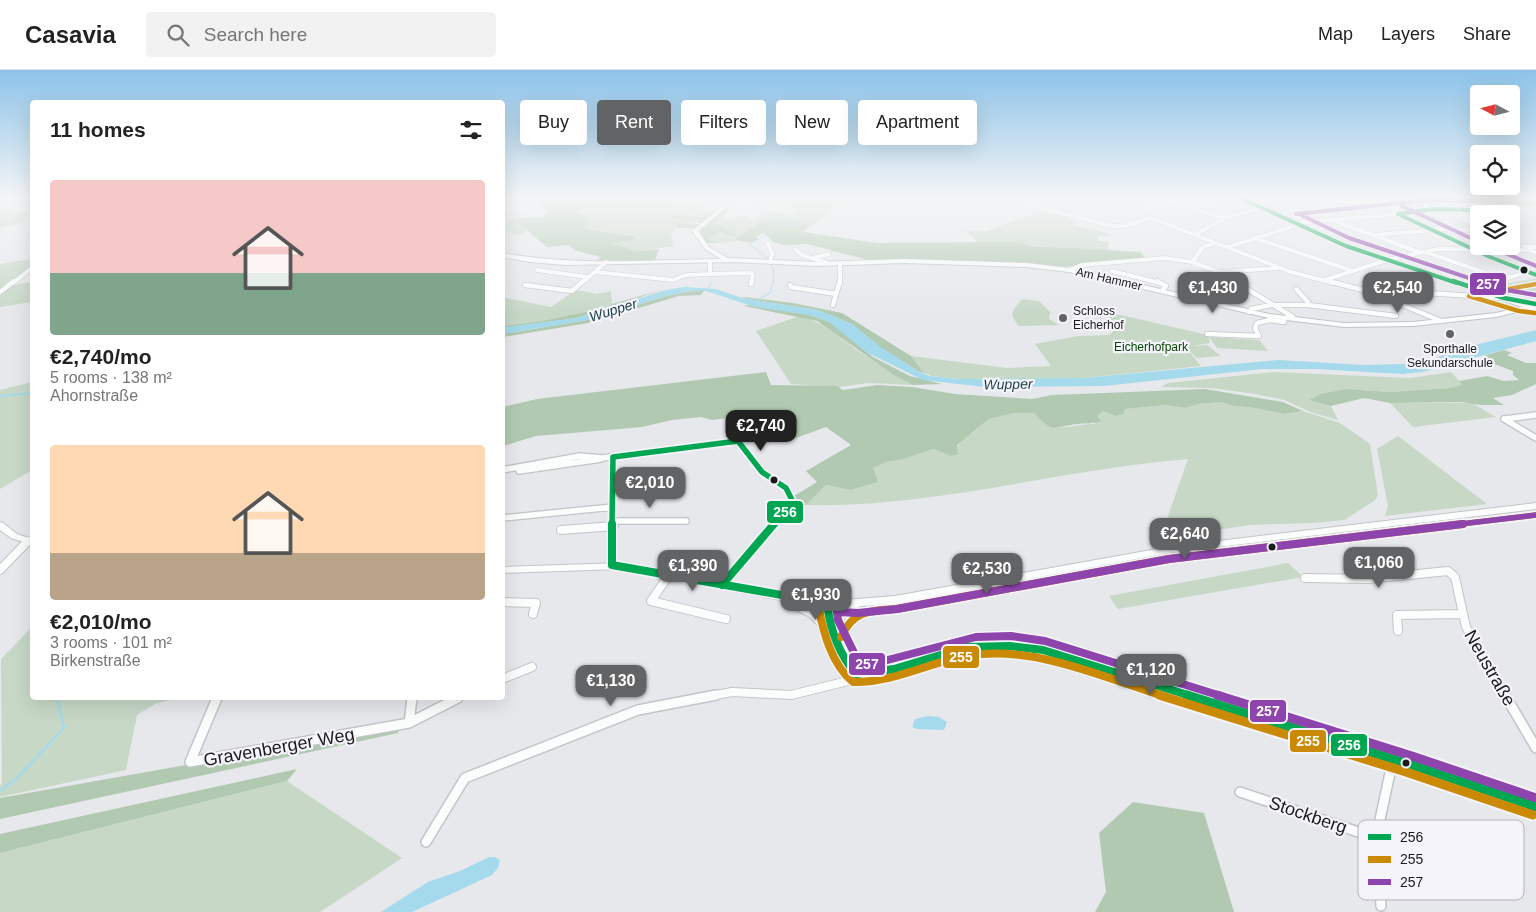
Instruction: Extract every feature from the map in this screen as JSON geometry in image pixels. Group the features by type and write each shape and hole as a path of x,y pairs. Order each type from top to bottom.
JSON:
{"main road":[{"path":"698,236 708,248 727,260"},
{"path":"1325,236 1341,244 1472,288 1525,305 1536,305"},
{"path":"1445,236 1468,248 1536,275"},
{"path":"505,256 542,262 727,260 827,263 905,261 1006,263"},
{"name":"Am Hammer","path":"1006,263 1069,270 1270,318 1344,325 1372,326 1440,321 1496,314 1525,305"},
{"path":"505,570 612,565 764,593 827,603 857,604 895,600 1168,550 1536,506"},
{"path":"0,525 14,536 30,542"},
{"path":"764,593 805,608 833,634"},
{"path":"827,603 829,622 833,634 853,671 872,674 919,659 978,645 1007,644 1036,648 1070,656 1394,759 1536,807"},
{"path":"833,634 842,613 857,604"}],"street":[{"path":"1198,236 1279,268 1362,290 1440,321"},
{"path":"1228,247 1260,236"},
{"path":"1375,236 1501,278"},
{"path":"1255,238 1354,271"},
{"path":"768,243 772,254 770,262"},
{"path":"1192,262 1203,247 1216,243"},
{"path":"1536,247 1524,246 1536,253"},
{"path":"1324,281 1387,260 1422,252 1468,248 1530,250"},
{"path":"795,249 802,255 827,263"},
{"path":"813,258 829,254"},
{"path":"1069,270 1082,265 1159,259 1192,262 1219,272 1293,317"},
{"path":"710,261 710,274"},
{"path":"524,285 572,291 606,262"},
{"path":"832,305 841,279 840,263"},
{"path":"1219,272 1279,268"},
{"path":"0,292 30,270"},
{"path":"537,270 587,277"},
{"path":"595,272 673,280 686,275 750,273 753,275 751,284"},
{"path":"1112,272 1155,280 1166,286 1162,291"},
{"path":"1472,288 1501,278 1527,272"},
{"path":"811,291 818,284"},
{"path":"790,285 811,291 836,294"},
{"path":"1296,288 1304,299 1312,304"},
{"path":"1362,290 1504,298"},
{"path":"1249,312 1251,309 1273,304 1312,304 1396,316"},
{"path":"1207,334 1259,336 1255,328 1257,323 1270,318"},
{"path":"1536,415 1504,419 1536,438"},
{"path":"505,471 738,442 762,472 786,488 794,502 722,585"},
{"path":"612,565 614,524 613,457"},
{"path":"505,518 613,507"},
{"path":"561,530 614,524 686,521"},
{"path":"0,570 30,542"},
{"name":"Neustraße","path":"1305,578 1368,579 1448,571 1455,577 1466,627 1536,748"},
{"path":"669,575 651,601 726,619"},
{"path":"505,602 536,603 533,614"},
{"name":"Neustraße","path":"1398,631 1396,626 1397,615 1462,614"},
{"path":"505,678 532,667"},
{"path":"426,842 465,778 638,710 727,692 791,695 848,681 853,671"},
{"name":"Gravenberger Weg","path":"216,700 190,762 409,723 454,700"},
{"path":"409,723 412,700"},
{"path":"1380,820 1394,759"},
{"name":"Stockberg","path":"1240,792 1358,832"},
{"path":"1381,900 1381,906"}],"green space":[{"path":"534,236 636,236 633,240 613,243 637,251 659,249 655,260 597,261 601,257 574,250 568,245 547,247"},
{"path":"634,236 671,236 673,246 637,251 612,242 632,240"},
{"path":"698,236 713,236 708,239 717,243 705,243"},
{"path":"712,236 741,236 736,240 738,241 717,243 707,239"},
{"path":"740,236 757,236 756,237 759,239 752,243 735,240"},
{"path":"767,236 832,236 877,243 1013,242 1033,246 1140,252 1147,259 1061,267 972,260 868,260 807,244 783,245 773,242"},
{"path":"971,236 1097,236 1099,241 1108,241 1109,252 1026,245 975,244 977,241"},
{"path":"30,259 30,268 0,290 0,264"},
{"path":"1536,278 1536,295 1525,291 1505,296 1481,288"},
{"path":"30,282 30,302 0,307 0,294 14,285"},
{"path":"665,289 577,318 505,328 505,326 542,321 604,308"},
{"path":"576,290 597,294 611,291 612,304 604,308 542,321 505,326 505,298 551,307"},
{"path":"691,291 704,291 701,295 679,296 588,323 505,337 505,334 593,319 666,296"},
{"path":"742,298 793,303 842,313 911,356 924,373 881,348 852,324 818,310"},
{"path":"1022,299 1039,301 1051,313 1049,319 1059,325 1019,326 1012,315"},
{"path":"744,306 810,315 830,322 873,357 910,376 942,384 913,385 894,375 817,321"},
{"name":"Eicherhofpark","path":"1107,312 1208,335 1210,343 1192,346 1207,345 1221,356 1197,358 1186,348 1201,366 1084,378 979,381 932,376 924,373 911,356 1007,368 1051,366 1035,344 1078,336 1109,335 1112,333"},
{"path":"800,316 818,323 913,385 868,383 839,387 791,384 756,331"},
{"path":"1209,337 1259,340 1268,351 1217,348"},
{"path":"1504,350 1512,353 1507,355 1526,363 1536,363 1536,384 1512,395 1493,398 1504,405 1481,405 1461,402 1390,403 1364,398 1331,406 1309,400 1321,394 1346,389 1389,392 1450,388 1462,385 1459,381 1487,376 1504,381 1519,380 1513,375 1513,371 1486,361 1483,356"},
{"path":"766,372 771,385 837,386 843,390 877,385 912,387 955,394 1032,399 1052,395 1205,389 1283,402 1303,411 1284,414 1221,402 1197,404 1186,408 1166,405 1125,409 1123,414 1116,416 1103,411 1097,416 1101,421 1054,428 1045,424 1034,413 1014,413 989,419 957,445 958,454 951,456 933,449 900,460 887,462 873,468 878,482 851,490 826,485 806,505 796,505 794,496 817,482 806,471 851,445 826,427 785,442 745,416 712,420 701,417 672,420 642,427 536,436 505,445 505,407 537,399"},
{"path":"1274,372 1410,378 1451,372 1463,385 1450,388 1389,392 1346,389 1321,395 1310,400 1331,406 1338,420 1313,413 1284,400 1255,394 1211,388 1161,387 1168,383"},
{"path":"30,382 30,471 0,489 0,390"},
{"path":"1221,402 1284,414 1303,411 1340,423 1370,444 1378,496 1374,501 1344,520 1250,525 1165,538 1166,522 1188,459 1140,464 902,500 806,505 826,485 851,490 877,482 873,468 887,462 900,460 933,449 951,456 964,437 974,432 989,419 1014,413 1034,413 1048,425 1062,428 1095,424 1096,416 1103,411 1166,405 1186,408 1197,404"},
{"path":"1390,403 1472,403 1496,417 1413,427"},
{"path":"1398,436 1487,504 1385,516 1388,506 1377,449"},
{"path":"1288,563 1303,577 1118,609 1109,596"},
{"path":"30,629 30,700 170,700 155,704 137,715 126,770 0,797 0,785 2,784 1,659"},
{"path":"400,727 398,733 0,819 0,798"},
{"path":"297,769 287,781 0,853 0,834"},
{"path":"287,781 402,858 320,912 0,912 0,853"},
{"path":"1133,802 1204,813 1234,912 1095,912 1106,892 1099,833"}],"water":[{"name":"Wupper","path":"685,287 716,289 742,298 818,310 852,324 881,347 918,371 929,376 959,379 1084,378 1278,360 1364,365 1403,364 1424,362 1467,347 1536,330 1536,341 1422,372 1402,374 1316,369 1262,369 1104,386 985,387 923,380 866,352 829,322 810,315 755,307 706,291 691,291 666,296 593,319 505,334 505,327 577,318 666,290"},
{"path":"928,716 939,717 947,722 944,730 917,729 912,727 915,719"},
{"path":"489,857 495,857 500,860 498,868 492,875 412,912 381,912 428,882 460,871"}],"waterway":[{"path":"764,236 749,244 770,260"},
{"path":"771,263 774,272 773,284"},
{"path":"708,289 712,281"},
{"path":"755,301 770,293 772,286"},
{"path":"0,396 30,393"},
{"path":"0,791 17,778 64,728 57,700"}],"transit line":[{"name":"256","path":"1325,236 1346,246 1504,298 1536,304"},
{"name":"257","path":"1345,236 1507,290 1536,295"},
{"name":"256","path":"1446,236 1490,257 1536,275"},
{"name":"257","path":"1510,255 1536,266"},
{"name":"255","path":"1476,295 1536,284"},
{"name":"255","path":"1469,296 1519,311 1535,313"},
{"name":"256","path":"613,457 738,441"},
{"name":"256","path":"722,585 793,502 786,488 762,472 738,441"},
{"name":"256","path":"612,565 613,457"},
{"name":"255","path":"841,637 850,621 856,616 870,611 897,609 1169,559 1536,515"},
{"name":"257","path":"1536,515 1169,559 897,609 858,613 837,612 838,620 860,665 876,663 976,637 1011,636 1045,641 1412,756 1536,798"},
{"name":"256","path":"612,565 827,603"},
{"name":"256","path":"827,603 836,641 845,659 856,674 869,674 894,669 944,652 967,647 1000,645 1043,650 1409,764 1536,807"},
{"name":"255","path":"818,604 829,647 840,668 853,682 880,681 945,661 979,654 1010,654 1041,658 1406,772 1533,815"}],"place":[{"name":"Schloss Eicherhof","path":"1063,318"},
{"name":"Sporthalle Sekundarschule","path":"1450,334"}]}
